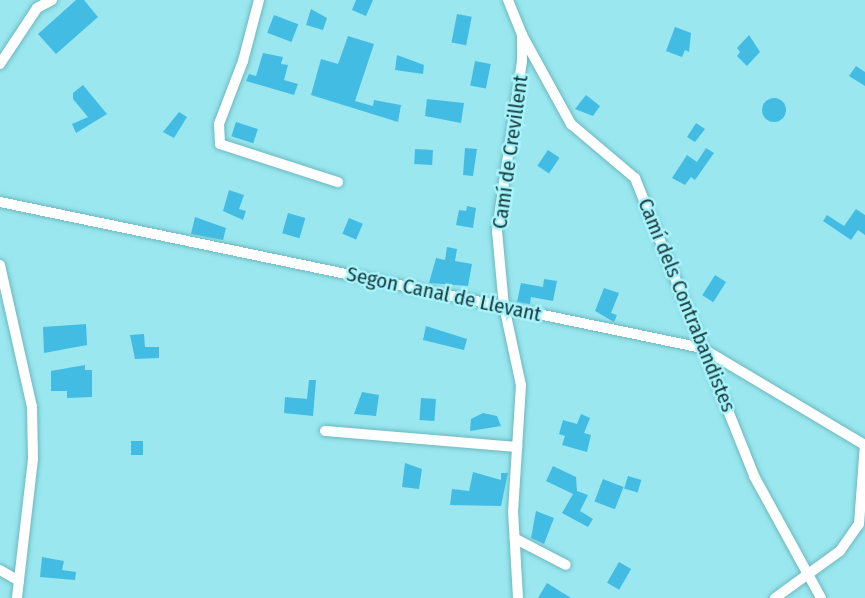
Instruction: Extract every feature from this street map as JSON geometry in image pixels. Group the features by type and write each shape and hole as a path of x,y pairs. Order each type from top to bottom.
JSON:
{"street":[{"path":"0,64 37,8 52,0"},
{"path":"259,0 243,61 219,124 220,144 338,182"},
{"name":"Camí de Crevillent","path":"508,0 522,35 516,121 497,231 504,306 521,385 517,447 518,598"},
{"name":"Camí dels Contrabandistes","path":"522,35 571,124 635,178 754,476 821,598"},
{"name":"Segon Canal de Llevant","path":"0,202 702,348 865,445"},
{"path":"0,265 33,407 33,459 17,598"},
{"path":"325,431 517,447"},
{"path":"775,598 808,577 840,551 859,524 865,445"},
{"path":"516,539 566,565"},
{"path":"0,570 19,581"}],"building":[{"path":"76,0 84,0 98,17 56,54 38,34"},
{"path":"356,0 373,0 366,16 352,10"},
{"path":"311,9 327,18 323,30 306,25"},
{"path":"457,14 472,17 466,45 451,42"},
{"path":"274,15 298,24 291,42 267,33"},
{"path":"675,27 691,33 689,52 685,50 682,57 666,51"},
{"path":"749,35 760,52 747,66 737,56 740,52 737,48"},
{"path":"348,36 374,44 355,101 373,106 374,100 401,105 398,122 311,95 321,59 338,64"},
{"path":"263,53 283,57 281,64 288,65 284,80 298,84 294,95 246,81 249,74 256,76"},
{"path":"397,55 424,65 423,74 395,70"},
{"path":"475,61 491,64 486,89 470,86"},
{"path":"856,66 865,72 865,86 849,76"},
{"path":"83,85 107,114 76,133 72,124 88,117 73,99 73,93"},
{"path":"586,95 600,106 593,116 575,109"},
{"path":"774,98 783,101 786,110 783,119 774,122 765,119 762,110 765,101"},
{"path":"427,99 464,103 461,123 425,116"},
{"path":"179,112 187,117 174,138 163,132"},
{"path":"236,122 258,129 253,143 231,136"},
{"path":"696,123 705,129 695,142 687,137"},
{"path":"465,148 477,149 473,176 463,175"},
{"path":"706,148 714,153 695,180 691,177 685,185 672,178 687,155 697,162"},
{"path":"415,149 433,150 432,165 414,164"},
{"path":"548,150 560,158 549,174 537,166"},
{"path":"229,190 244,195 239,209 246,211 243,220 223,211"},
{"path":"467,206 476,208 473,228 456,225 459,210 466,211"},
{"path":"856,209 865,215 865,235 858,230 851,240 823,221 827,215 844,226"},
{"path":"288,213 305,218 300,238 282,233"},
{"path":"195,217 226,228 223,240 191,234"},
{"path":"349,218 363,224 356,240 342,234"},
{"path":"447,247 457,249 455,261 472,264 468,286 429,283 436,258 445,260"},
{"path":"715,275 726,282 713,302 702,295"},
{"path":"544,279 557,281 553,301 531,297 530,304 517,302 521,283 543,287"},
{"path":"604,288 619,293 611,313 617,315 614,322 595,311"},
{"path":"86,324 87,345 44,353 43,327"},
{"path":"426,326 467,339 464,350 423,340"},
{"path":"144,334 145,347 159,347 159,358 135,359 130,335"},
{"path":"85,365 85,370 92,370 92,397 67,398 67,391 51,391 51,371"},
{"path":"309,380 316,380 313,416 284,413 285,397 307,399"},
{"path":"362,392 379,395 376,416 354,414"},
{"path":"421,398 436,399 434,421 419,420"},
{"path":"483,413 497,416 501,426 470,431 471,419"},
{"path":"581,414 590,418 584,433 591,435 587,452 562,445 565,436 559,434 563,420 577,424"},
{"path":"131,441 143,441 143,455 131,455"},
{"path":"405,463 422,469 419,489 402,487"},
{"path":"553,466 576,477 577,491 588,495 580,511 593,519 588,527 562,513 573,494 546,481"},
{"path":"473,472 501,480 501,473 508,473 501,506 450,505 452,489 469,491"},
{"path":"628,476 641,480 638,493 624,488"},
{"path":"603,479 624,487 615,509 594,501"},
{"path":"536,511 554,518 544,544 531,538"},
{"path":"42,557 64,561 62,570 76,572 75,580 40,577"},
{"path":"619,562 631,569 619,590 607,583"},
{"path":"547,583 571,598 538,598"}]}
